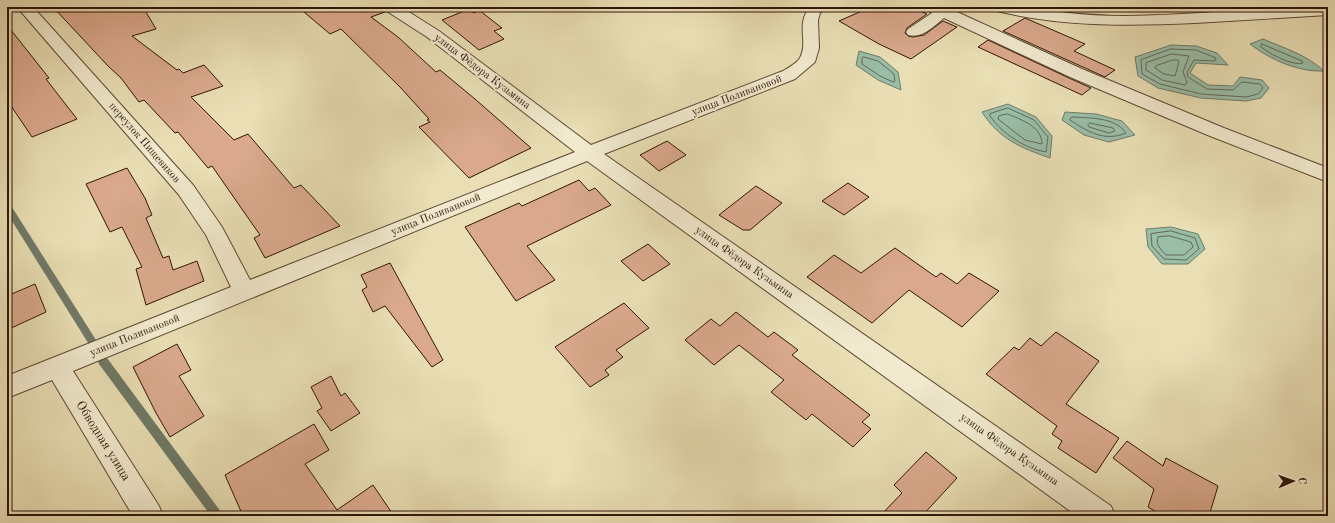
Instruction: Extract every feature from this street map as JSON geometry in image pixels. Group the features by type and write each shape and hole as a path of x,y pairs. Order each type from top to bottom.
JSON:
{"street":[{"name":"переулок Пищевиков","path":"25,7 186,190 216,232 245,292"},
{"name":"улица Фёдора Кузьмина","path":"390,7 433,34 589,153 1101,516"},
{"name":"улица Поливановой","path":"7,387 589,153 789,75 808,62 811,48 808,25 814,10 818,7"},
{"path":"998,7 1054,18 1091,21 1154,20 1328,10"},
{"path":"914,32 944,9 1076,73 1217,132 1328,175"},
{"name":"Обводная улица","path":"57,367 149,516"}],"water":[{"path":"1263,39 1303,56 1324,71 1314,71 1285,64 1258,50 1250,44"},
{"path":"1171,45 1196,46 1217,53 1228,65 1196,63 1190,73 1208,85 1233,86 1240,77 1262,80 1269,88 1261,98 1246,101 1201,98 1158,88 1138,76 1135,57"},
{"path":"859,51 880,57 898,72 901,90 878,80 856,65"},
{"path":"1008,104 1036,117 1052,136 1050,158 1020,146 1003,136 982,112"},
{"path":"1065,112 1096,114 1122,121 1135,135 1109,142 1084,135 1062,120"},
{"path":"1171,227 1198,234 1205,249 1188,264 1162,264 1148,247 1146,229"}],"building":[{"path":"53,7 143,7 156,29 132,36 183,73 204,65 223,86 191,97 234,140 248,134 294,188 301,185 340,226 265,258 254,238 260,235 212,166 208,168 178,132 175,133 144,100 139,102 121,78"},
{"path":"298,7 380,7 385,12 371,17 398,37 436,72 440,70 531,148 469,178 419,127 430,122 427,120 429,119 400,87 341,29 330,34"},
{"path":"871,7 911,7 927,14 907,28 905,33 908,36 913,37 924,35 943,21 957,27 911,59 879,44 839,21"},
{"path":"469,9 474,13 479,10 502,28 494,31 504,39 479,50 442,20"},
{"path":"1025,18 1085,44 1074,51 1115,70 1105,77 1003,31"},
{"path":"7,25 49,78 46,79 77,119 32,137 7,100"},
{"path":"988,40 1091,88 1082,95 978,47"},
{"path":"667,141 686,155 659,171 640,155"},
{"path":"127,168 145,198 152,215 146,218 163,258 169,256 173,270 197,261 204,281 146,305 136,269 142,267 122,227 110,232 86,184"},
{"path":"579,180 589,191 595,188 611,205 527,246 555,280 516,301 465,227 519,203 522,206"},
{"path":"848,183 869,197 844,215 822,201"},
{"path":"756,186 782,203 750,230 743,230 719,215"},
{"path":"648,244 670,264 643,281 621,261"},
{"path":"895,248 936,277 941,273 957,284 969,273 999,291 962,327 909,290 872,323 807,277 834,255 861,273"},
{"path":"390,263 443,360 432,367 385,306 373,312 362,290 367,287 361,275"},
{"path":"35,284 46,312 7,330 7,296"},
{"path":"624,303 649,328 616,350 623,357 605,370 609,375 590,387 555,347"},
{"path":"736,312 768,337 774,332 798,350 792,355 870,415 862,422 871,429 853,447 812,414 806,420 771,392 784,380 739,345 714,365 685,340 711,319 720,326"},
{"path":"1056,332 1099,361 1066,404 1119,438 1096,473 1058,448 1062,441 1052,434 1057,426 986,374 1014,347 1019,350 1030,338 1041,346"},
{"path":"177,344 191,370 179,376 204,416 170,437 133,367"},
{"path":"331,376 341,396 345,393 360,413 331,431 317,411 322,408 311,387"},
{"path":"314,424 329,450 305,464 337,510 373,485 394,516 243,516 225,475"},
{"path":"1127,441 1163,466 1166,458 1218,486 1209,516 1163,516 1148,507 1154,489 1113,458"},
{"path":"926,452 957,478 922,516 880,516 902,493 894,485"}],"waterway":[{"path":"7,206 93,343"},
{"path":"103,361 218,516"}]}
